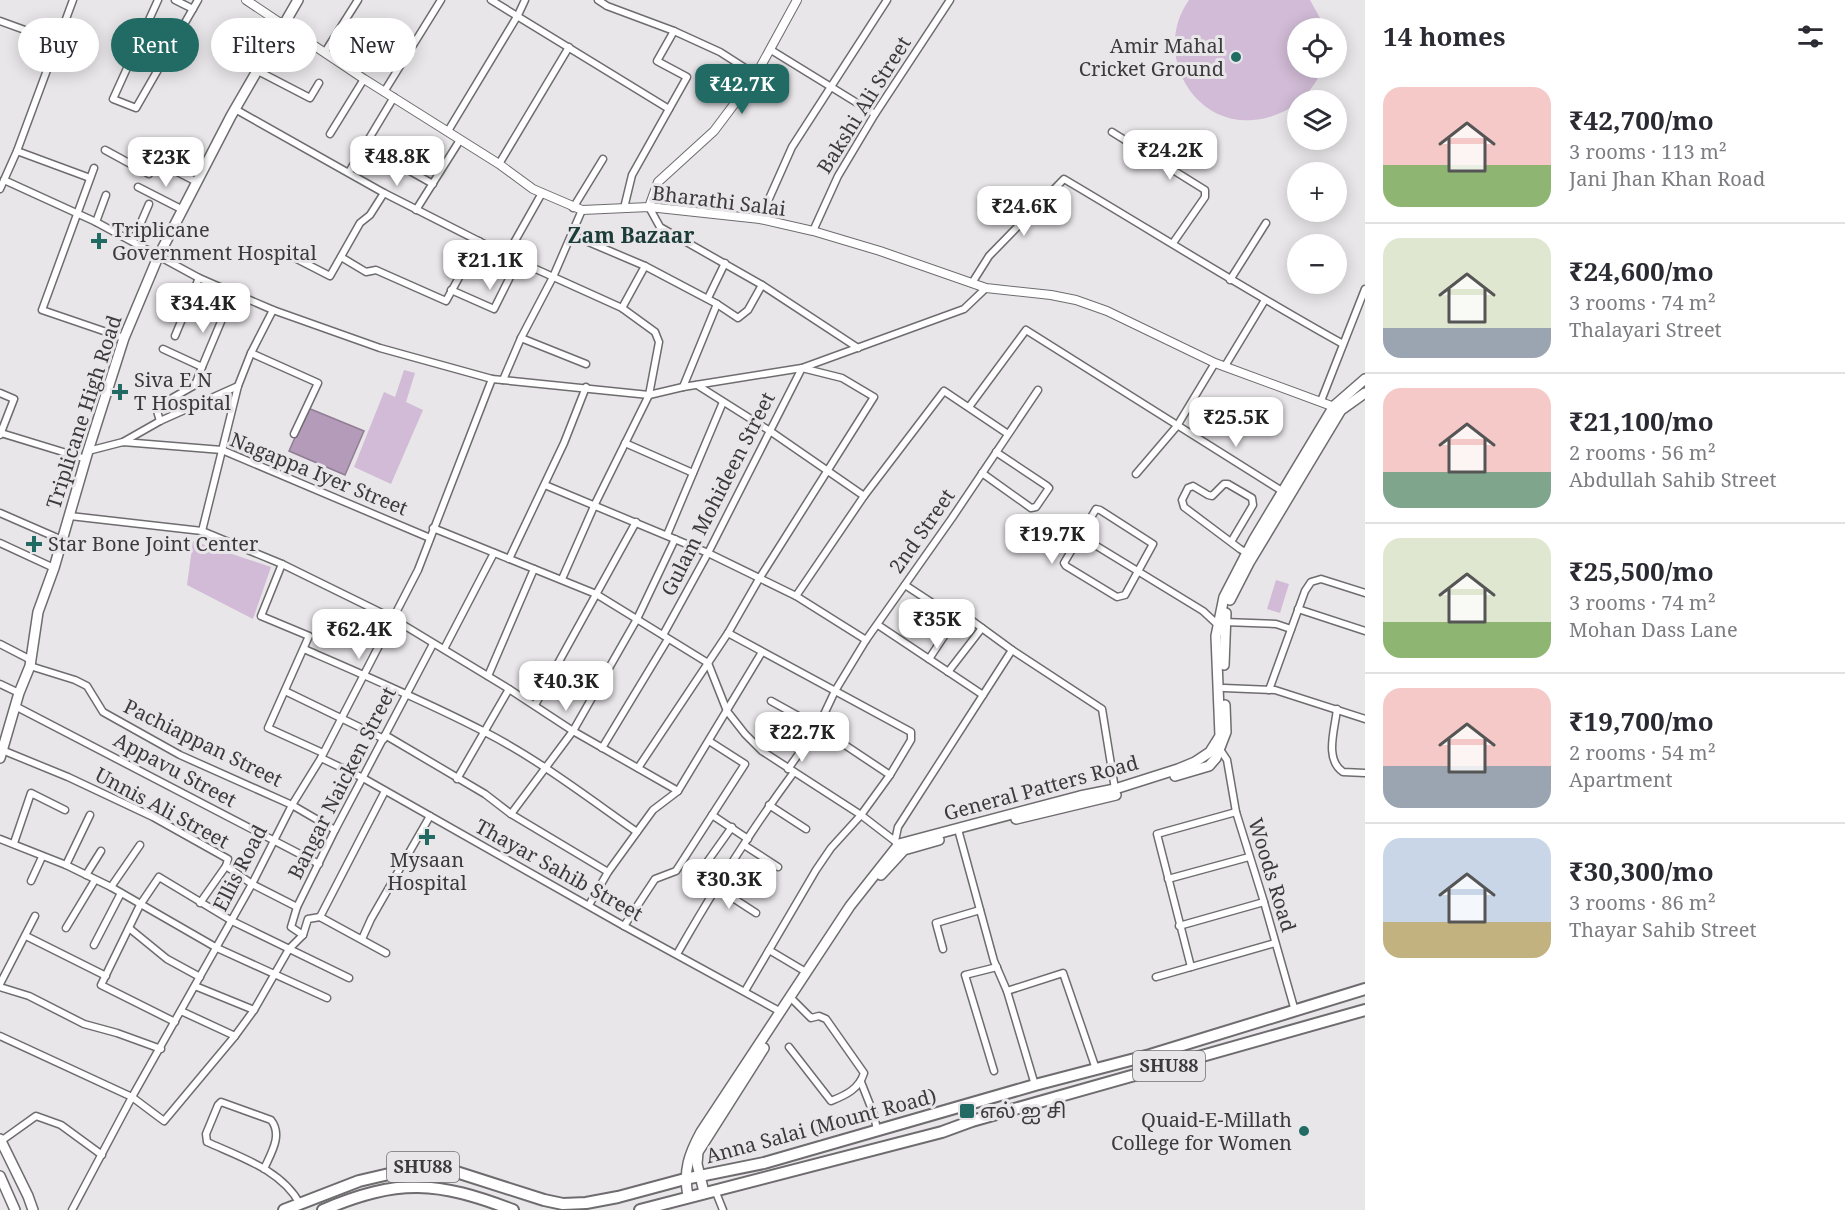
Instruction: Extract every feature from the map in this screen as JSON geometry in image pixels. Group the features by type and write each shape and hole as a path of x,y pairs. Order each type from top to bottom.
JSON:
{"main road":[{"name":"Triplicane High Road","path":"288,18 298,0"},
{"name":"Triplicane High Road","path":"2,748 31,663 38,612 54,568 124,338 158,257 236,108 257,72"},
{"path":"1337,408 1365,379"},
{"path":"1337,408 1365,393"},
{"name":"General Patters Road","path":"699,1177 698,1152 738,1086 899,845 1080,796 1115,789 1178,769 1210,752 1220,736 1221,623 1224,597 1282,491 1337,408"},
{"name":"General Patters Road","path":"899,845 1116,795 1209,766 1216,758 1224,739 1226,726 1221,623 1227,605 1337,408"},
{"name":"General Patters Road","path":"685,1179 691,1151 732,1083 850,906 880,872"},
{"name":"Anna Salai (Mount Road)","path":"284,1210 359,1180 419,1167 469,1175 563,1207 618,1197 685,1179 764,1163 1150,1054 1365,989"},
{"name":"Anna Salai (Mount Road)","path":"640,1210 942,1132 972,1121 1365,1012"},
{"path":"967,1105 972,1121"},
{"path":"0,1140 33,1210"},
{"path":"421,1187 436,1168 445,1189"},
{"path":"0,1176 15,1210"},
{"path":"699,1177 704,1192"},
{"path":"685,1179 688,1196"},
{"name":"SHU88","path":"323,1210 367,1193 400,1187 445,1189 487,1200 513,1210"}],"street":[{"path":"67,18 73,0"},
{"path":"158,0 113,99 136,108 198,0"},
{"path":"175,0 193,9"},
{"name":"Bharathi Salai","path":"246,0 273,18"},
{"path":"325,52 358,0"},
{"path":"384,92 441,0"},
{"path":"491,0 669,109"},
{"path":"448,131 525,0"},
{"path":"598,0 720,52 756,75"},
{"path":"797,0 756,75 714,131 658,182 649,207 660,227 762,285 858,348"},
{"path":"760,219 792,147 887,0"},
{"name":"Bakshi Ali Street","path":"813,231 838,176 875,114 950,0"},
{"path":"1,24 18,29"},
{"path":"624,208 632,176 687,77 657,61 674,31"},
{"name":"Bharathi Salai","path":"317,47 499,164 533,189 573,208 582,210 649,207 760,219 813,231 880,251 986,288 1076,300 1107,311 1215,363 1337,408"},
{"path":"499,164 569,47"},
{"path":"771,50 875,114"},
{"path":"0,189 47,72"},
{"path":"260,72 310,98 319,83"},
{"path":"330,134 364,79"},
{"path":"349,172 394,97"},
{"path":"236,108 416,210 518,261 622,308 655,332 659,342 649,395 595,504 562,579"},
{"path":"1112,132 1205,190 1205,197 1173,243"},
{"path":"416,210 460,140"},
{"path":"364,145 433,184"},
{"path":"105,150 149,174 156,161 197,182"},
{"path":"17,151 90,178"},
{"path":"573,208 603,159"},
{"path":"94,168 42,310 124,338"},
{"path":"972,283 989,256 1064,179 1173,243 1230,280 1343,344"},
{"path":"4,180 96,222 199,278 273,310 380,348 492,379 649,395 683,387 802,368 964,309 986,288"},
{"path":"138,187 183,210"},
{"path":"293,257 330,276 360,223 370,215 384,193"},
{"path":"507,255 542,193"},
{"path":"96,222 106,195"},
{"path":"133,241 149,204"},
{"path":"503,380 521,338 553,277 582,210"},
{"path":"1230,280 1266,223"},
{"path":"572,235 645,266 708,298 738,318 748,310 762,285"},
{"path":"341,257 366,272 376,270 446,301 479,241"},
{"path":"451,290 494,309 518,261"},
{"path":"708,298 725,263"},
{"path":"622,308 645,266"},
{"path":"175,336 199,278"},
{"path":"1321,401 1365,288"},
{"path":"160,421 157,411 160,405 195,385 233,293"},
{"path":"1225,366 1265,300"},
{"path":"683,387 717,304"},
{"path":"202,531 238,386 251,353 273,310"},
{"path":"969,407 1026,330 1282,491"},
{"path":"521,338 586,364"},
{"path":"163,349 202,367"},
{"path":"251,353 318,383 294,435"},
{"path":"1136,474 1177,426 1215,363"},
{"path":"638,768 728,633 759,579 874,397 842,378 802,368"},
{"name":"Gulam Mohideen Street","path":"602,748 665,637 802,368"},
{"name":"Ellis Road","path":"72,1210 132,1097 232,921 292,805 322,756 418,570 492,379"},
{"path":"696,385 770,431 864,496"},
{"path":"123,442 160,421 238,386"},
{"path":"510,559 564,443 586,387"},
{"name":"2nd Street","path":"677,954 716,887 818,727 835,691 866,640 1038,390"},
{"path":"796,596 864,496 944,391 1008,434"},
{"path":"0,393 14,399 3,420 0,434 87,455"},
{"path":"667,535 723,402"},
{"name":"Nagappa Iyer Street","path":"87,455 123,442 222,450 430,538"},
{"path":"625,443 693,472"},
{"path":"982,473 1032,508 1036,507 1049,488 996,452"},
{"path":"1231,542 1253,505 1252,498 1228,484 1224,484 1212,496 1193,486 1188,489 1183,495 1184,507 1231,542 1247,553"},
{"path":"545,485 708,553 796,596 866,640"},
{"path":"1096,509 1153,544 1138,573 1125,595 1117,597 1066,566 1065,560 1096,509"},
{"path":"0,513 62,540"},
{"path":"70,516 202,531 282,564 392,618 535,705 573,731 678,791"},
{"path":"535,705 636,522"},
{"path":"1059,524 1221,623 1276,624 1291,629"},
{"path":"433,528 596,594 708,663 727,711 745,735 762,751 861,815 899,845"},
{"path":"511,814 573,731 637,619 675,539"},
{"path":"0,543 54,568"},
{"path":"444,649 494,553"},
{"path":"282,564 261,616 309,636 285,691 385,737 485,794 511,814 608,872"},
{"path":"488,676 534,569"},
{"path":"1269,690 1307,587 1315,579 1328,580 1365,593"},
{"path":"905,585 937,606"},
{"path":"1299,609 1365,631"},
{"path":"929,659 960,612 1012,650 1102,709 1115,789"},
{"path":"878,625 983,695"},
{"path":"948,672 982,628"},
{"path":"728,633 910,732 911,740 890,775 861,815 826,855 745,991"},
{"name":"Pachiappan Street","path":"0,644 31,663 87,686 103,712 180,755 292,805 335,830"},
{"name":"Bangar Naicken Street","path":"303,935 291,927 297,908 405,694 433,644"},
{"path":"304,649 485,731 545,767 637,831"},
{"path":"899,845 898,827 1012,650"},
{"path":"590,905 608,872 653,810 678,791 762,652"},
{"path":"0,684 19,693"},
{"path":"1224,688 1288,693 1365,719"},
{"path":"457,779 509,689"},
{"name":"Thayar Sahib Street","path":"285,691 268,728 363,778 781,1012"},
{"path":"771,701 818,727 890,775"},
{"name":"Appavu Street","path":"15,706 319,864"},
{"path":"1337,709 1332,753 1334,763 1343,772 1365,773"},
{"path":"624,926 655,879 676,871 745,764 709,741"},
{"name":"Unnis Ali Street","path":"2,748 153,817 228,859 226,866 252,884 297,908"},
{"name":"Woods Road","path":"1219,748 1227,760 1236,812 1295,1011"},
{"path":"320,917 385,791"},
{"path":"14,843 32,793 65,810"},
{"path":"770,805 806,829"},
{"path":"1191,966 1157,834 1236,812"},
{"path":"66,865 90,815"},
{"path":"712,815 732,827 746,842 778,867"},
{"path":"362,939 371,919 430,816"},
{"path":"690,886 732,827"},
{"path":"959,833 997,967 1007,991 1035,1085"},
{"path":"0,839 66,865 111,887 217,948 327,998"},
{"path":"111,887 140,845"},
{"path":"86,875 101,851"},
{"path":"31,881 42,856"},
{"path":"1168,879 1249,857"},
{"path":"200,903 226,866"},
{"path":"175,1022 101,985 140,905 159,878 232,921 349,978"},
{"path":"66,928 95,880"},
{"path":"716,887 756,913"},
{"path":"94,945 120,893"},
{"path":"1179,926 1264,902"},
{"path":"944,949 936,923 980,910"},
{"path":"35,916 0,986 29,996 84,1024 161,1049"},
{"path":"0,1036 132,1097 164,1121 254,1010 289,949 303,935 308,919 320,917 386,953"},
{"path":"129,928 167,959 200,977"},
{"path":"26,936 106,975"},
{"path":"1156,976 1275,943"},
{"path":"769,950 806,972"},
{"path":"994,1071 965,975 997,967"},
{"path":"1007,991 1063,973 1096,1069"},
{"path":"195,986 254,1010"},
{"path":"789,1047 831,1101 857,1088 861,1082 864,1073 826,1019 819,1016 811,1018 794,1001"},
{"path":"181,1011 235,1036"},
{"path":"861,1082 874,1115 877,1130"},
{"path":"264,1169 277,1137 276,1126 271,1120 221,1102 206,1134 207,1142 264,1169 287,1185 300,1204"},
{"path":"0,1140 36,1116 61,1125 102,1155"},
{"path":"716,1190 723,1210"}],"shaded area":[{"name":"Amir Mahal Cricket Ground","path":"1189,0 1310,0 1320,18 1287,18 1287,78 1317,78 1310,90 1287,90 1287,110 1264,118 1253,120 1231,118 1211,110 1196,97 1184,81 1177,61 1175,41 1179,20"},
{"path":"404,370 415,373 406,402 423,410 391,484 354,467 384,392 395,397"},
{"path":"308,408 364,431 345,475 289,451"},
{"path":"193,541 271,567 253,619 187,585"},
{"path":"1276,580 1289,584 1280,613 1267,609"}],"place":[{"name":"Amir Mahal Cricket Ground","path":"1236,57"},
{"name":"Triplicane Government Hospital","path":"99,241"},
{"name":"Siva E N T Hospital","path":"120,392"},
{"name":"Star Bone Joint Center","path":"34,544"},
{"name":"Mysaan Hospital","path":"427,837"},
{"name":"எல் ஐ சி","path":"967,1111"},
{"name":"Quaid-E-Millath College for Women","path":"1304,1131"}],"district":[{"name":"Zam Bazaar","path":"631,236"}]}
